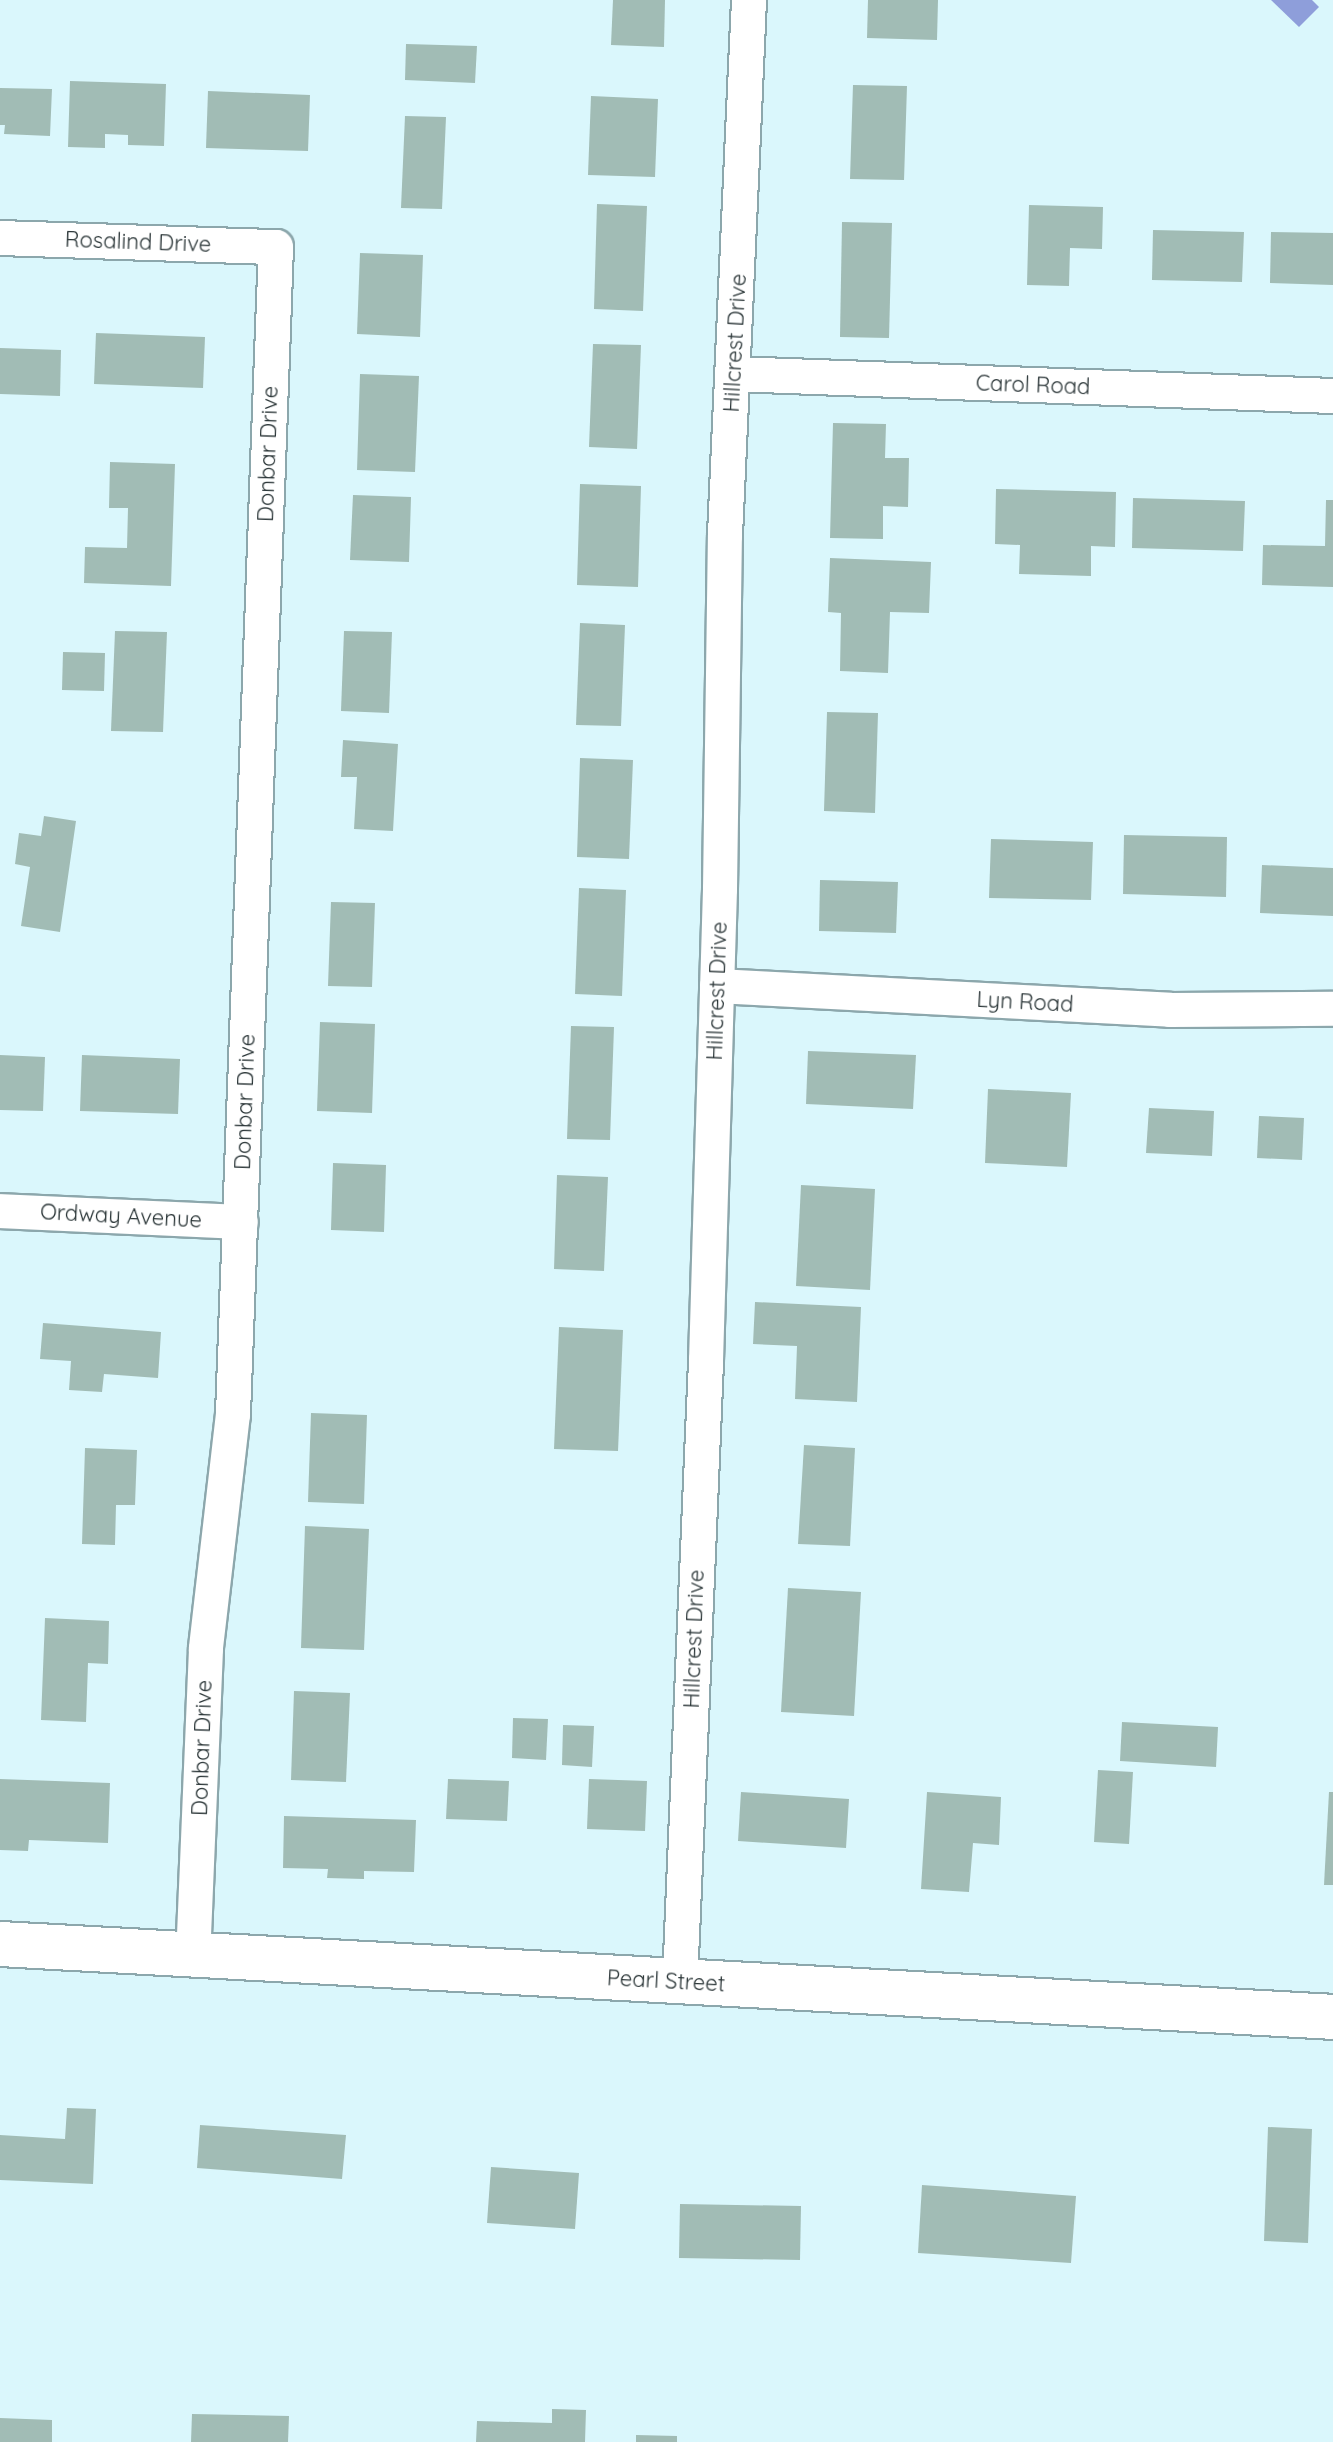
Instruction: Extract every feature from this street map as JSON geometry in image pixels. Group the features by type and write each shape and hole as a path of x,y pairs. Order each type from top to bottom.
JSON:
{"street":[{"name":"Hillcrest Drive","path":"680,1982 706,1361 725,535 749,0"},
{"name":"Rosalind Drive","path":"0,238 276,247"},
{"name":"Donbar Drive","path":"193,1955 206,1649 233,1414 276,247"},
{"name":"Carol Road","path":"733,374 1333,396"},
{"name":"Lyn Road","path":"717,986 1170,1010 1285,1012 1333,1009"},
{"name":"Ordway Avenue","path":"0,1211 241,1222"},
{"name":"Pearl Street","path":"0,1944 1333,2017"}],"water":[{"path":"1271,0 1312,0 1319,7 1299,27"}],"building":[{"path":"613,0 665,0 664,47 611,45"},
{"path":"868,0 938,0 937,40 867,38"},
{"path":"406,44 477,46 475,83 405,80"},
{"path":"70,81 166,84 164,146 128,145 128,135 105,134 105,148 68,147"},
{"path":"853,85 907,86 904,180 850,179"},
{"path":"0,88 52,89 50,136 4,134 5,125 0,125"},
{"path":"208,91 310,95 308,151 206,148"},
{"path":"591,96 658,99 655,177 588,175"},
{"path":"405,116 446,117 442,209 401,208"},
{"path":"597,204 647,206 643,311 594,309"},
{"path":"1029,205 1103,207 1102,249 1070,248 1069,286 1027,285"},
{"path":"842,222 892,223 889,338 840,337"},
{"path":"1153,230 1244,232 1242,282 1152,280"},
{"path":"1271,232 1333,233 1333,285 1270,283"},
{"path":"360,253 423,255 420,337 357,334"},
{"path":"96,333 205,337 203,388 94,384"},
{"path":"593,344 641,345 637,449 589,447"},
{"path":"0,348 61,350 60,396 0,394"},
{"path":"360,374 419,376 415,472 357,470"},
{"path":"833,423 886,424 885,458 909,458 908,507 883,506 883,539 830,538"},
{"path":"110,462 175,464 171,586 84,583 85,547 127,548 128,508 109,508"},
{"path":"580,484 641,486 638,587 577,585"},
{"path":"996,489 1116,492 1115,547 1091,546 1091,576 1019,574 1020,545 995,544"},
{"path":"353,495 411,497 409,562 350,560"},
{"path":"1133,498 1245,501 1243,551 1132,548"},
{"path":"1326,500 1333,500 1333,587 1262,585 1263,545 1325,546"},
{"path":"830,558 931,562 929,613 890,612 888,673 840,671 841,613 828,612"},
{"path":"580,623 625,625 621,726 576,725"},
{"path":"115,631 167,632 163,732 111,731"},
{"path":"344,631 392,632 389,713 341,711"},
{"path":"63,652 105,653 104,691 62,690"},
{"path":"827,712 878,713 875,813 824,811"},
{"path":"343,740 398,744 393,831 354,829 357,777 341,777"},
{"path":"580,758 633,760 629,859 577,857"},
{"path":"44,816 76,821 60,932 21,926 30,867 15,864 19,833 41,836"},
{"path":"1124,835 1227,837 1226,897 1123,894"},
{"path":"991,839 1093,842 1091,900 989,898"},
{"path":"1262,865 1333,868 1333,916 1260,913"},
{"path":"820,880 898,882 896,933 819,931"},
{"path":"579,888 626,890 622,996 575,994"},
{"path":"331,902 375,903 372,987 328,986"},
{"path":"320,1022 375,1024 372,1113 317,1111"},
{"path":"571,1026 614,1027 610,1140 567,1139"},
{"path":"808,1051 916,1055 913,1109 806,1104"},
{"path":"0,1055 45,1057 43,1111 0,1110"},
{"path":"82,1055 180,1059 178,1114 80,1111"},
{"path":"988,1089 1071,1093 1067,1167 985,1163"},
{"path":"1149,1108 1214,1111 1212,1156 1146,1153"},
{"path":"1259,1116 1304,1118 1302,1160 1257,1158"},
{"path":"333,1163 386,1165 384,1232 331,1230"},
{"path":"557,1175 608,1177 604,1271 554,1269"},
{"path":"801,1185 875,1189 870,1290 796,1286"},
{"path":"755,1302 861,1307 857,1402 795,1399 797,1346 753,1344"},
{"path":"43,1323 161,1332 158,1378 104,1374 102,1392 69,1390 71,1361 40,1359"},
{"path":"559,1327 623,1330 618,1451 554,1449"},
{"path":"311,1413 367,1415 364,1504 308,1502"},
{"path":"804,1445 855,1448 850,1546 798,1544"},
{"path":"85,1448 137,1450 135,1505 116,1505 115,1545 82,1544"},
{"path":"305,1526 369,1529 364,1650 301,1648"},
{"path":"788,1588 861,1592 854,1716 781,1712"},
{"path":"45,1618 109,1621 108,1664 88,1663 86,1722 41,1720"},
{"path":"294,1691 350,1693 346,1782 291,1780"},
{"path":"513,1718 548,1719 546,1760 512,1758"},
{"path":"1122,1722 1218,1727 1216,1767 1120,1761"},
{"path":"563,1725 594,1726 592,1767 562,1765"},
{"path":"1098,1770 1133,1772 1129,1844 1094,1842"},
{"path":"0,1779 110,1783 108,1843 29,1840 28,1851 0,1850"},
{"path":"448,1779 509,1781 507,1821 446,1819"},
{"path":"589,1779 647,1781 645,1831 587,1829"},
{"path":"741,1792 849,1799 846,1848 738,1841"},
{"path":"927,1792 1001,1797 999,1845 973,1843 969,1892 921,1889"},
{"path":"1329,1792 1333,1792 1333,1885 1324,1885"},
{"path":"284,1816 416,1820 414,1872 364,1871 364,1879 327,1878 328,1869 283,1868"},
{"path":"67,2108 96,2109 93,2184 0,2180 0,2135 65,2139"},
{"path":"200,2125 346,2135 342,2179 197,2168"},
{"path":"1268,2127 1312,2129 1308,2243 1264,2241"},
{"path":"491,2167 579,2173 575,2229 487,2223"},
{"path":"922,2185 1076,2196 1071,2263 918,2253"},
{"path":"680,2204 801,2206 800,2260 679,2258"},
{"path":"552,2409 586,2410 585,2442 476,2442 477,2421 552,2423"},
{"path":"192,2414 289,2416 288,2442 191,2442"},
{"path":"0,2418 52,2420 52,2442 0,2442"},
{"path":"636,2435 677,2436 677,2442 636,2442"}]}
